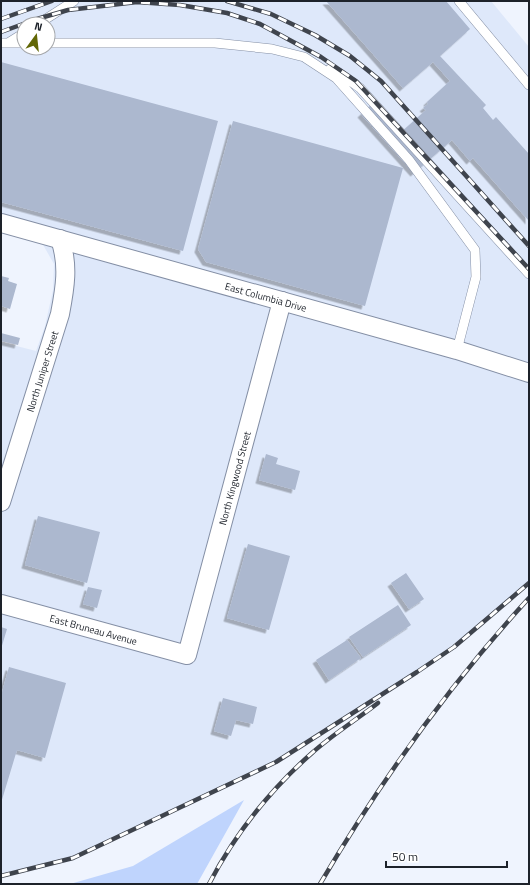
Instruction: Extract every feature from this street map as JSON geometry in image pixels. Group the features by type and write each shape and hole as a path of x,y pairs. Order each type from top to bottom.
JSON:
{"street":[{"name":"East Columbia Drive","path":"1,223 457,350 529,373"},
{"name":"North Juniper Street","path":"1,502 60,314 66,285 66,264 60,239"},
{"name":"North Kingwood Street","path":"187,656 282,301"},
{"name":"East Bruneau Avenue","path":"1,604 187,656"}],"lane":[{"path":"51,16 74,1"},
{"path":"459,1 529,85"},
{"path":"5,43 16,37"},
{"path":"5,43 16,43"},
{"path":"56,43 215,43 272,49 304,57 339,73 360,88 529,274"},
{"path":"304,57 336,78 404,154 475,250 476,277 457,350"}],"shaded area":[{"path":"1,1 491,1 529,47 529,583 496,612 417,672 276,762 73,858 1,876 1,342 36,351 45,326 53,290 54,264 42,243 1,232"},
{"path":"244,800 197,884 70,884 133,866"}],"building":[{"path":"326,1 446,1 470,29 440,56 486,105 483,108 493,120 496,117 529,154 529,221 473,158 470,161 452,140 414,173 361,114 373,103 399,134 426,110 423,108 428,104 427,102 450,81 433,62 403,88"},
{"path":"1,62 218,121 183,251 1,202"},
{"path":"233,121 403,168 365,306 206,262 198,249"},
{"path":"1,276 9,278 8,281 17,284 10,309 1,306"},
{"path":"1,333 20,338 18,345 1,341"},
{"path":"266,454 278,458 276,464 300,471 295,490 259,480"},
{"path":"38,516 100,532 87,583 25,565"},
{"path":"248,544 290,556 269,630 227,618"},
{"path":"406,573 424,599 409,609 391,583"},
{"path":"88,587 102,590 97,608 83,604"},
{"path":"398,605 411,625 363,657 349,637"},
{"path":"1,627 7,629 1,649"},
{"path":"347,640 361,658 329,680 316,660"},
{"path":"9,667 66,683 45,758 17,750 1,803 1,696"},
{"path":"223,698 257,707 253,724 236,720 231,736 214,731"}],"railway":[{"path":"1,19 52,1"},
{"path":"227,1 271,14 315,35 350,56 381,81 529,246"},
{"path":"1,32 68,10 137,2 180,5 227,13 260,24 321,57 356,81 529,269"},
{"path":"1,876 73,858 276,762 454,647 529,583"},
{"path":"320,884 391,772 417,735 471,665 529,598"},
{"path":"209,884 242,830 282,782 320,746 378,703"}]}
